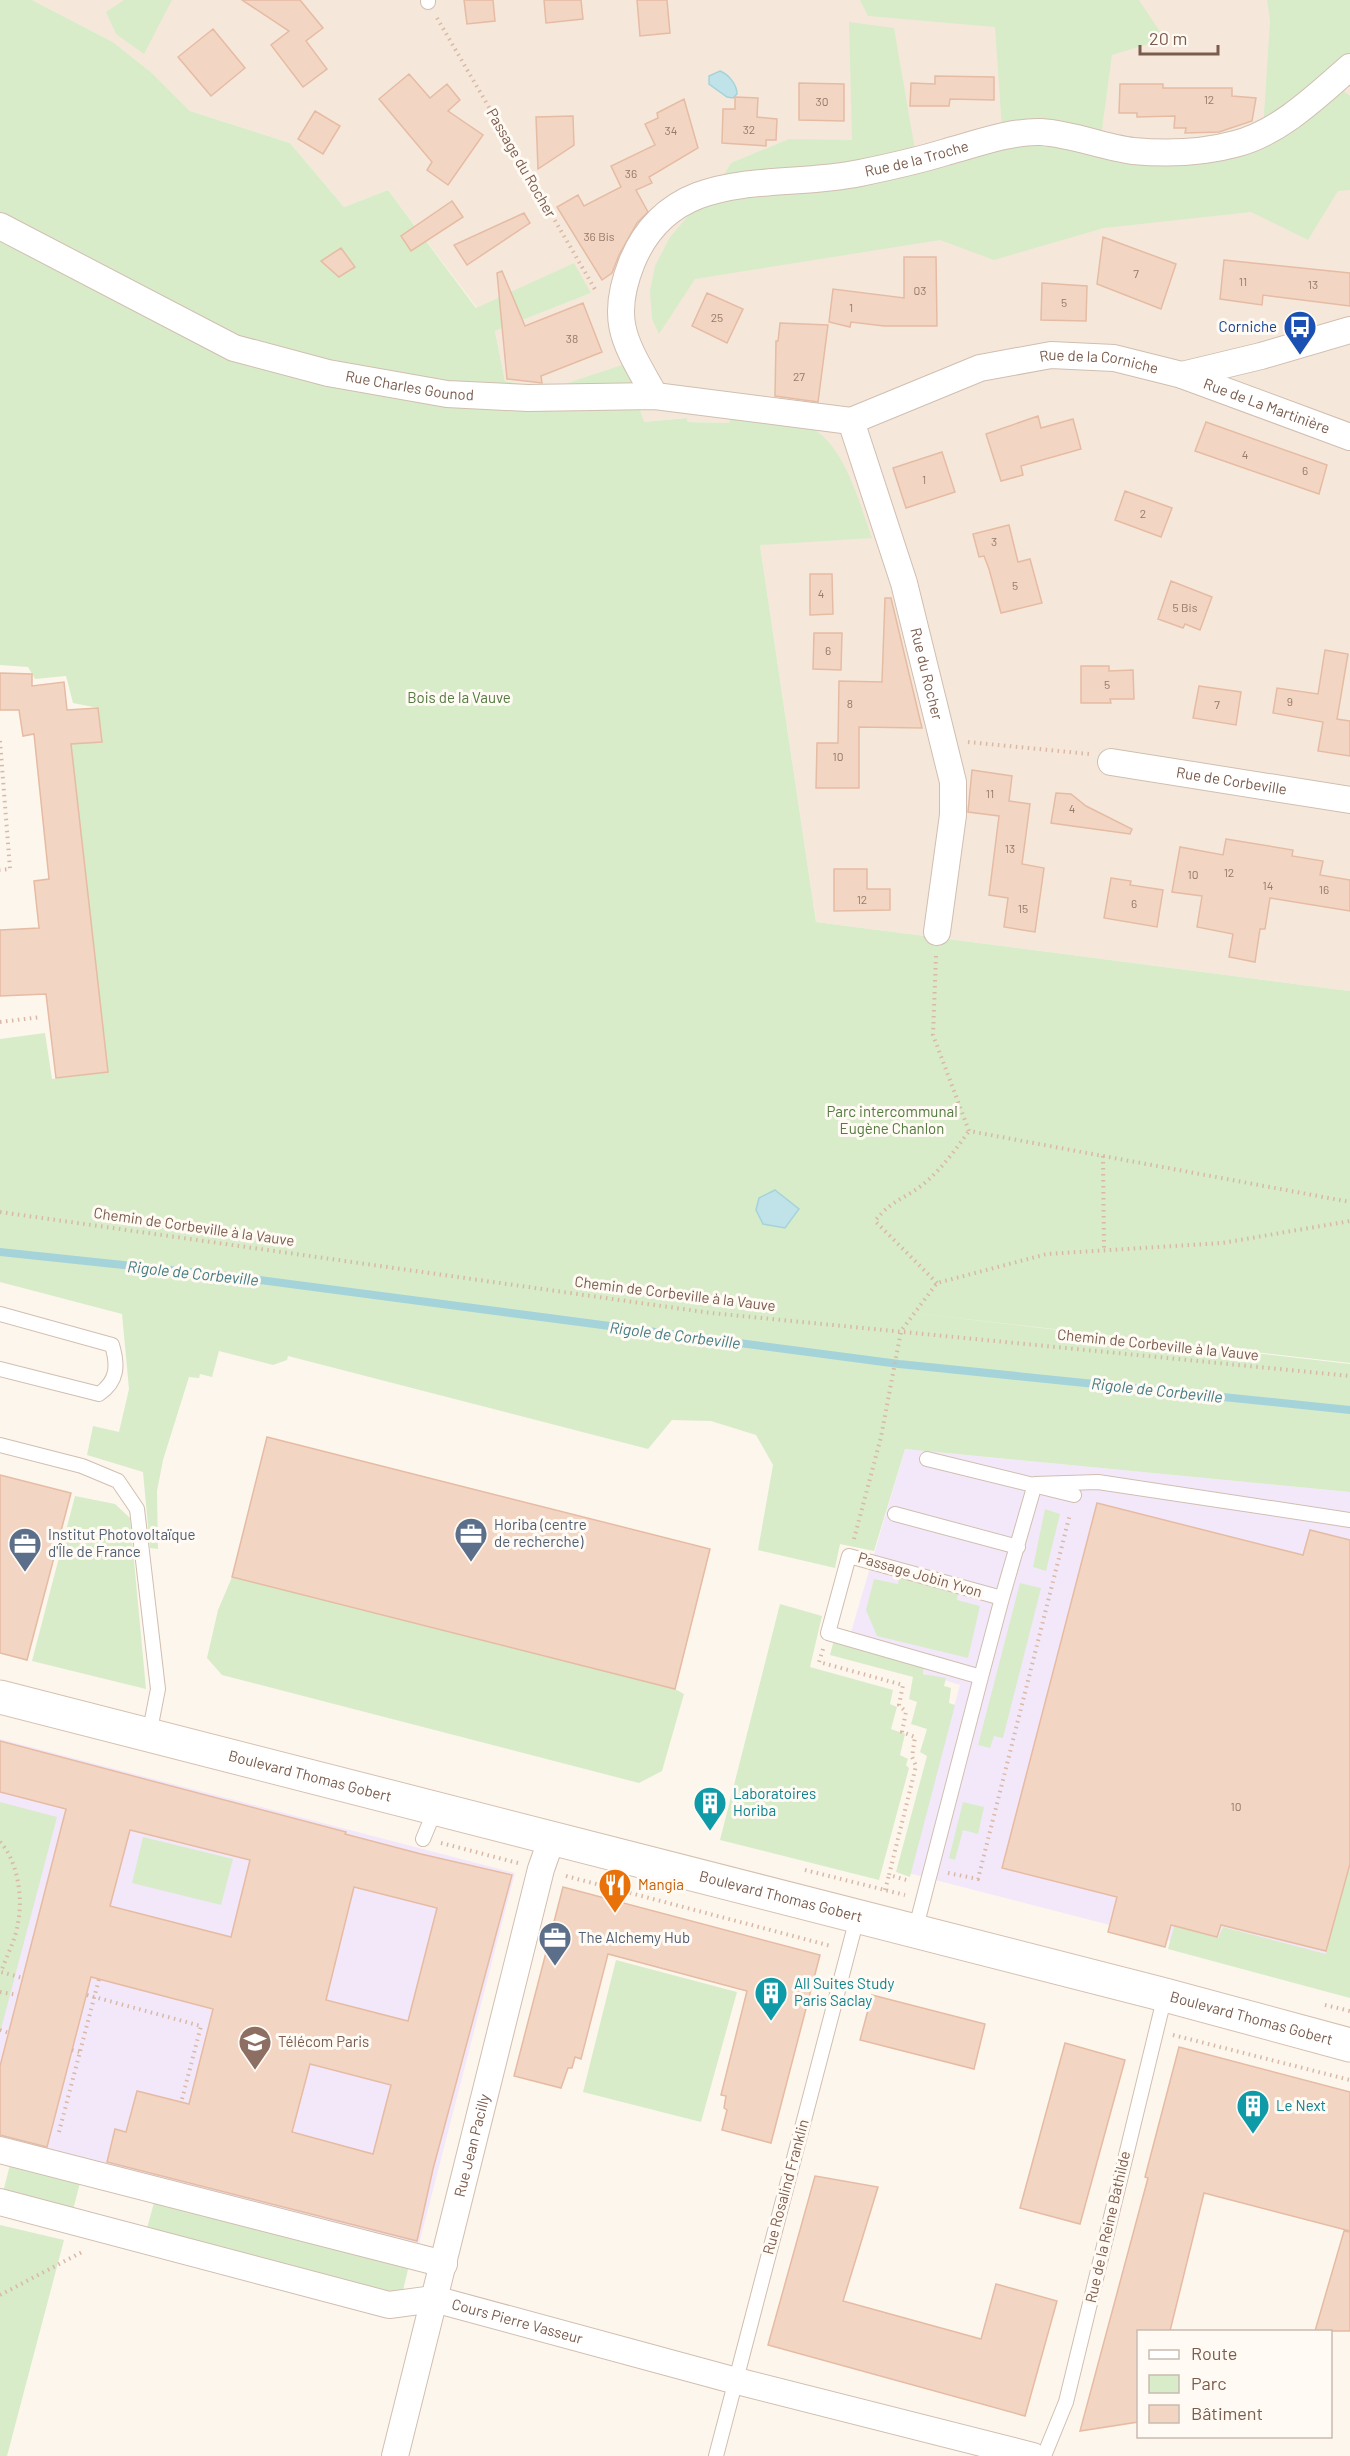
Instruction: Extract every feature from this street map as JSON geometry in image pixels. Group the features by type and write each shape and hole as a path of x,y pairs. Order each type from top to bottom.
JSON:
{"main road":[{"name":"Boulevard Thomas Gobert","path":"0,1697 149,1735 429,1824 552,1838 857,1918 1165,1995 1350,2045"}],"street":[{"name":"Rue de la Troche","path":"656,396 627,345 620,322 621,294 642,238 666,211 691,196 723,188 839,177 911,162 1000,137 1040,132 1132,150 1184,153 1236,144 1273,127 1313,99 1350,67"},
{"name":"Rue Charles Gounod","path":"4,232 234,348 328,374 447,394 539,398 656,396 850,421"},
{"name":"Rue de la Corniche","path":"850,421 980,368 1051,355 1114,358 1182,375 1261,356 1350,330"},
{"name":"Rue de La Martinière","path":"1182,375 1350,437"},
{"name":"Rue du Rocher","path":"850,421 904,583 953,782 953,815 937,932"},
{"name":"Rue de Corbeville","path":"1111,762 1350,800"},
{"name":"Rue Jean Pacilly","path":"394,2456 444,2264 540,1869 552,1838"},
{"path":"0,2150 444,2264"},
{"name":"Cours Pierre Vasseur","path":"0,2202 87,2238 389,2305 434,2299 735,2380 1033,2456"}],"lane":[{"path":"0,1314 112,1345 116,1370 113,1382 99,1394 0,1369"},
{"path":"0,1444 82,1466 118,1481 137,1509 158,1689 149,1735"},
{"path":"927,1459 1074,1495"},
{"path":"1035,1484 1098,1482 1350,1520"},
{"path":"1002,1598 1035,1484"},
{"path":"895,1514 1017,1547"},
{"name":"Passage Jobin Yvon","path":"828,1633 849,1556 1002,1598 925,1885 915,1931"},
{"path":"828,1633 981,1677"},
{"name":"Rue Rosalind Franklin","path":"716,2456 857,1918"},
{"name":"Rue de la Reine Bathilde","path":"1044,2456 1066,2402 1165,1995"}],"path":[{"name":"Passage du Rocher","path":"428,1 606,309 620,322"},
{"path":"0,741 10,869 0,870"},
{"path":"966,742 1086,753 1111,762"},
{"path":"937,932 933,1035 969,1131"},
{"path":"0,1022 41,1017"},
{"path":"969,1131 1350,1202"},
{"path":"937,1283 875,1221 887,1206 926,1182 950,1157 969,1131"},
{"path":"1103,1156 1104,1250"},
{"name":"Chemin de Corbeville à la Vauve","path":"0,1212 711,1313 1350,1376"},
{"path":"849,1556 881,1437 901,1331 937,1283 1047,1254 1222,1243 1350,1221"},
{"path":"930,1869 978,1878 1074,1495"},
{"path":"828,1633 819,1662 903,1685 899,1705 906,1712 902,1732 915,1737 912,1757 916,1766 885,1890"},
{"path":"0,1842 5,1848 19,1883 18,1923 0,1973 23,1978"},
{"path":"889,1875 925,1885"},
{"path":"59,2132 99,1979"},
{"path":"0,1992 18,1995"},
{"path":"87,1995 201,2026 182,2103"},
{"path":"84,2008 91,2009"},
{"path":"0,2030 9,2033"},
{"path":"1155,2031 1350,2080"},
{"path":"72,2050 80,2052"},
{"path":"0,2295 87,2238"}],"shaded area":[{"path":"32,0 1350,0 1350,991 816,922 760,545 729,423 688,422 685,418 644,422 550,389 505,381 495,331 591,293 477,308 388,190 344,207 290,143 190,111 152,73 113,42"},
{"path":"905,1449 1350,1492 1350,1987 908,1873 960,1685 846,1649"},
{"path":"0,1739 515,1873 418,2248 0,2139"}],"green space":[{"path":"0,0 32,0 113,42 152,73 190,111 290,143 344,207 388,190 476,308 574,263 591,293 495,331 505,381 550,389 625,364 644,422 686,418 688,422 729,423 733,415 770,419 806,426 819,433 830,444 840,458 856,491 872,538 760,545 816,922 1350,991 1350,1363 888,1310 1350,1364 1350,1492 905,1449 874,1551 840,1544 835,1568 758,1550 773,1465 756,1435 711,1421 672,1420 648,1449 288,1356 287,1360 273,1365 219,1351 212,1377 200,1374 199,1378 189,1377 163,1460 157,1491 158,1549 150,1548 143,1472 87,1455 93,1426 119,1432 129,1389 122,1314 0,1282 0,1039 45,1033 52,1079 108,1072 71,744 102,742 98,708 73,703 66,676 35,679 28,667 0,665"},
{"path":"124,0 172,0 144,54 116,34 106,12"},
{"path":"860,0 1139,0 1165,39 1112,55 1100,144 1129,152 1263,130 1270,21 1267,0 1350,0 1350,60 1329,79 1350,96 1350,190 1338,191 1308,240 1251,212 1104,228 994,260 940,240 695,279 659,334 652,319 650,291 655,266 670,237 689,215 710,199 731,163 789,139 852,140 849,22 894,28 915,150 1002,129 995,27 868,16"},
{"path":"75,1496 115,1504 130,1518 146,1689 32,1661"},
{"path":"1045,1509 1060,1514 1046,1571 1033,1567"},
{"path":"232,1577 675,1689 684,1694 662,1771 639,1783 222,1675 207,1658 218,1610"},
{"path":"899,1577 958,1592 957,1600 980,1606 968,1658 877,1636 866,1610 874,1579 898,1584"},
{"path":"1020,1583 1041,1588 1003,1738 994,1736 990,1748 978,1745"},
{"path":"780,1604 822,1616 810,1667 893,1690 890,1704 897,1707 891,1729 905,1734 900,1755 908,1759 906,1765 909,1768 879,1880 720,1840"},
{"path":"834,1640 924,1664 923,1674 946,1678 944,1686 951,1688 949,1703 955,1705 910,1877 896,1872 927,1756 920,1752 927,1729 911,1724 917,1702 909,1699 913,1677 830,1655"},
{"path":"0,1802 57,1817 0,2033"},
{"path":"963,1802 984,1807 978,1834 963,1830 955,1860 949,1858"},
{"path":"143,1837 233,1859 221,1905 132,1883"},
{"path":"1350,1863 1350,1998 1168,1949 1174,1926 1218,1938 1223,1927 1326,1954"},
{"path":"616,1960 737,1992 701,2122 583,2092"},
{"path":"11,2161 81,2179 73,2210 3,2192"},
{"path":"155,2199 409,2265 402,2295 147,2228"},
{"path":"0,2225 64,2240 7,2456 0,2456"}],"water":[{"path":"720,71 734,83 737,94 733,98 727,97 709,84 709,76"},
{"path":"775,1190 799,1209 785,1228 763,1224 756,1210 759,1198"}],"building":[{"path":"242,0 300,0 323,28 306,41 327,69 303,87 271,45 289,31"},
{"path":"464,0 493,0 495,21 467,24"},
{"path":"544,0 581,0 583,19 546,23"},
{"path":"637,0 667,0 670,33 640,36"},
{"path":"213,29 245,68 211,96 178,57"},
{"path":"409,74 430,98 447,84 460,100 448,111 483,135 448,185 427,170 432,162 379,99"},
{"path":"935,76 994,77 994,100 950,99 949,106 910,106 911,83 935,84"},
{"path":"799,83 844,84 844,121 799,120"},
{"path":"1120,84 1163,84 1163,88 1232,88 1232,96 1256,98 1252,121 1219,132 1185,133 1186,128 1174,128 1175,116 1137,117 1137,113 1119,113"},
{"path":"735,97 758,98 757,117 777,119 776,140 766,140 766,146 722,143 723,109 735,109"},
{"path":"684,99 698,148 649,177 652,183 636,190 648,212 637,223 612,273 602,280 557,207 578,195 584,206 621,187 611,166 655,145 645,124 658,118 657,113"},
{"path":"315,111 340,126 323,154 298,139"},
{"path":"573,116 574,145 538,169 536,117"},
{"path":"452,201 463,217 411,251 401,236"},
{"path":"524,213 530,223 467,265 454,245"},
{"path":"1103,237 1176,264 1161,309 1097,284"},
{"path":"341,248 355,267 339,277 321,261"},
{"path":"904,257 936,257 937,326 884,326 851,322 850,327 829,322 833,289 904,298"},
{"path":"1224,260 1350,273 1350,306 1263,295 1262,305 1220,299"},
{"path":"502,271 525,326 583,303 602,352 541,376 542,383 507,379 497,273"},
{"path":"1042,283 1087,286 1086,321 1041,320"},
{"path":"707,293 743,309 727,343 692,326"},
{"path":"780,323 828,325 818,402 775,396 776,341 778,341"},
{"path":"1038,416 1041,428 1073,419 1081,449 1021,466 1023,475 1001,481 986,434"},
{"path":"1206,422 1327,465 1319,494 1195,451"},
{"path":"942,452 955,492 906,508 893,468"},
{"path":"1125,491 1172,508 1161,537 1115,520"},
{"path":"1009,525 1018,562 1030,559 1042,603 1001,613 989,569 984,556 979,557 973,534"},
{"path":"810,574 832,574 833,614 810,615"},
{"path":"1171,581 1212,597 1200,630 1185,624 1183,628 1158,619"},
{"path":"885,598 891,598 922,728 859,727 859,788 816,788 817,743 838,743 839,681 882,682"},
{"path":"814,633 842,633 841,670 813,669"},
{"path":"1325,650 1348,654 1337,719 1350,721 1350,756 1318,751 1323,722 1273,713 1277,688 1318,694"},
{"path":"1081,666 1109,666 1109,671 1133,670 1134,699 1110,699 1111,703 1081,703"},
{"path":"0,673 32,674 32,686 64,682 67,710 98,708 102,742 71,744 108,1072 56,1078 46,994 0,996 0,930 39,928 34,881 49,879 34,734 23,736 19,710 0,710"},
{"path":"1199,686 1241,692 1236,725 1193,718"},
{"path":"972,770 1012,776 1009,801 1030,804 1022,864 1044,868 1035,932 1004,927 1008,898 989,895 999,816 968,812"},
{"path":"1056,793 1071,794 1086,806 1132,829 1130,834 1051,823"},
{"path":"1226,839 1293,850 1292,856 1323,861 1320,875 1350,880 1350,911 1270,898 1265,929 1260,929 1255,962 1229,957 1233,934 1197,927 1202,896 1172,892 1180,847 1223,855"},
{"path":"834,869 867,869 867,889 890,889 890,910 834,911"},
{"path":"1111,878 1131,881 1130,885 1163,890 1157,927 1104,918"},
{"name":"Horiba (centre de recherche)","path":"267,1437 710,1549 675,1689 232,1577"},
{"name":"Institut Photovoltaïque d'Île de France","path":"0,1475 71,1493 27,1660 0,1653"},
{"path":"1097,1503 1303,1555 1310,1530 1350,1540 1350,1864 1326,1951 1221,1925 1217,1937 1171,1925 1165,1947 1108,1932 1117,1897 1002,1868"},
{"path":"0,1741 346,1832 345,1834 421,1854 512,1875 433,2169 417,2241 107,2162 115,2129 126,2132 137,2091 189,2104 213,2009 91,1977 47,2147 0,2135 0,2066 66,1809 0,1792","holes":["130,1830 250,1860 231,1937 110,1906","354,1887 437,1908 408,2021 326,2000","310,2064 391,2085 373,2154 292,2132"]},
{"name":"All Suites Study Paris Saclay","path":"563,1887 820,1955 771,2143 722,2130 727,2110 724,2108 726,2096 721,2095 747,1991 608,1954 581,2059 575,2057 572,2068 568,2068 561,2088 514,2076"},
{"path":"872,1995 985,2024 974,2069 860,2040"},
{"path":"1065,2043 1125,2060 1080,2224 1020,2208"},
{"name":"Le Next","path":"1179,2047 1350,2092 1350,2231 1204,2193 1170,2330 1137,2330 1137,2422 1080,2431 1148,2178 1145,2177"},
{"path":"815,2176 878,2187 843,2301 981,2339 996,2284 1057,2301 1025,2416 768,2345"},
{"path":"1344,2231 1350,2232 1350,2331 1315,2330"}],"waterway":[{"name":"Rigole de Corbeville","path":"0,1252 237,1277 899,1364 1350,1410"}],"place":[{"name":"Corniche","path":"1300,356"},
{"name":"Horiba (centre de recherche)","path":"471,1563"},
{"name":"Institut Photovoltaïque d'Île de France","path":"25,1573"},
{"name":"Laboratoires Horiba","path":"710,1832"},
{"name":"Mangia","path":"615,1914"},
{"name":"The Alchemy Hub","path":"555,1967"},
{"name":"All Suites Study Paris Saclay","path":"771,2022"},
{"name":"Télécom Paris","path":"255,2071"},
{"name":"Le Next","path":"1253,2135"}],"park label":[{"name":"Bois de la Vauve","path":"459,698"},
{"name":"Parc intercommunal Eugène Chanlon","path":"892,1120"}]}
